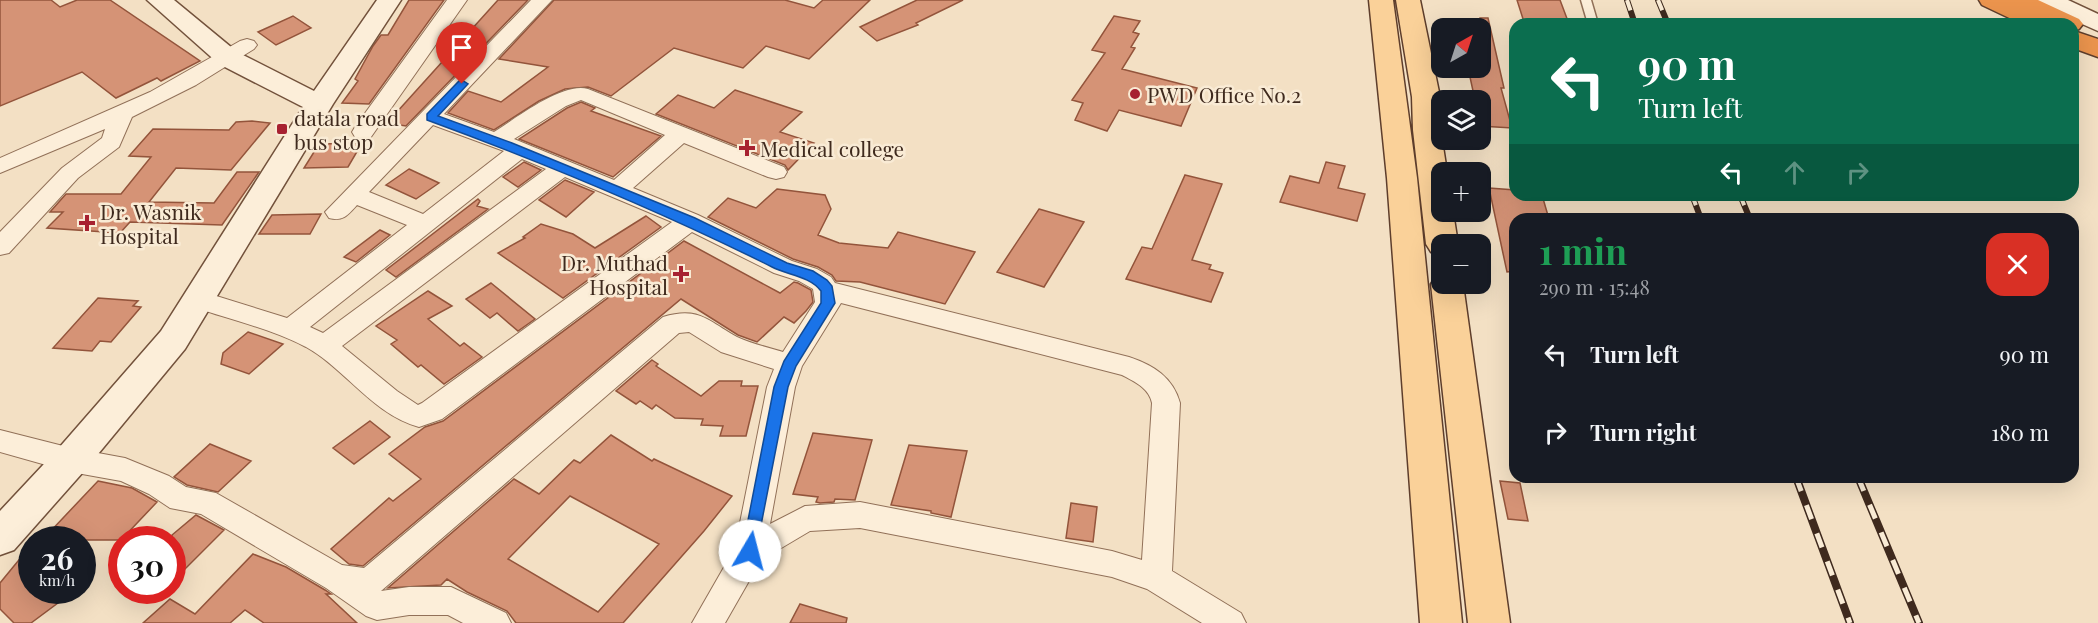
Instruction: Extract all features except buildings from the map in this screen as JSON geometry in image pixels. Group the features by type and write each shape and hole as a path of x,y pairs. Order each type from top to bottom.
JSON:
{"highway":[{"path":"1991,0 2030,18"},
{"path":"2018,0 2067,18"},
{"path":"2086,25 2098,50"}],"main road":[{"path":"159,0 238,52 326,94"},
{"path":"194,0 238,52"},
{"path":"0,537 71,460 173,340 326,94 389,0"},
{"path":"1381,0 1416,159 1439,234"},
{"path":"1408,0 1426,96 1416,159 1441,623"},
{"path":"2048,0 2075,18"},
{"path":"1448,294 1489,623"}],"street":[{"path":"363,132 457,0"},
{"path":"337,212 542,0"},
{"path":"0,166 123,114 238,52"},
{"path":"496,141 559,101 581,93 776,172"},
{"path":"0,247 70,174 111,142 123,114"},
{"path":"431,117 520,150 690,221 783,267 808,275 822,283 827,290 828,303 789,364 777,403 750,551 708,623"},
{"path":"617,190 681,133"},
{"path":"290,330 520,150"},
{"path":"324,346 562,168"},
{"path":"354,195 426,224"},
{"path":"197,299 290,330 324,346 393,402 418,416 432,411 690,221"},
{"path":"827,290 1129,368 1156,382 1162,389 1166,403 1156,578"},
{"path":"338,578 369,582 672,324 693,322 730,345 789,364"},
{"path":"0,441 71,460 125,470 159,485 180,499 206,502 338,578 376,606 409,601 451,601 495,623"},
{"path":"750,551 805,519 860,515 1112,564 1156,578 1194,612 1230,623"}],"lane":[{"path":"1586,0 1591,18"}],"railway":[{"path":"1627,0 1633,18"},
{"path":"1658,0 1666,18"},
{"path":"1694,201 1699,213"},
{"path":"1742,201 1748,213"},
{"path":"1798,483 1850,623"},
{"path":"1861,483 1919,623"}],"place":[{"name":"PWD Office No.2","path":"1135,94"},
{"name":"datala road bus stop","path":"282,129"},
{"name":"Medical college","path":"747,148"},
{"name":"Dr. Wasnik Hospital","path":"87,223"},
{"name":"Dr. Muthad Hospital","path":"681,274"}],"route":[{"path":"462,84 431,117 508,145 690,221 783,267 808,275 822,283 827,290 830,300 789,364 781,387 750,551"}]}
